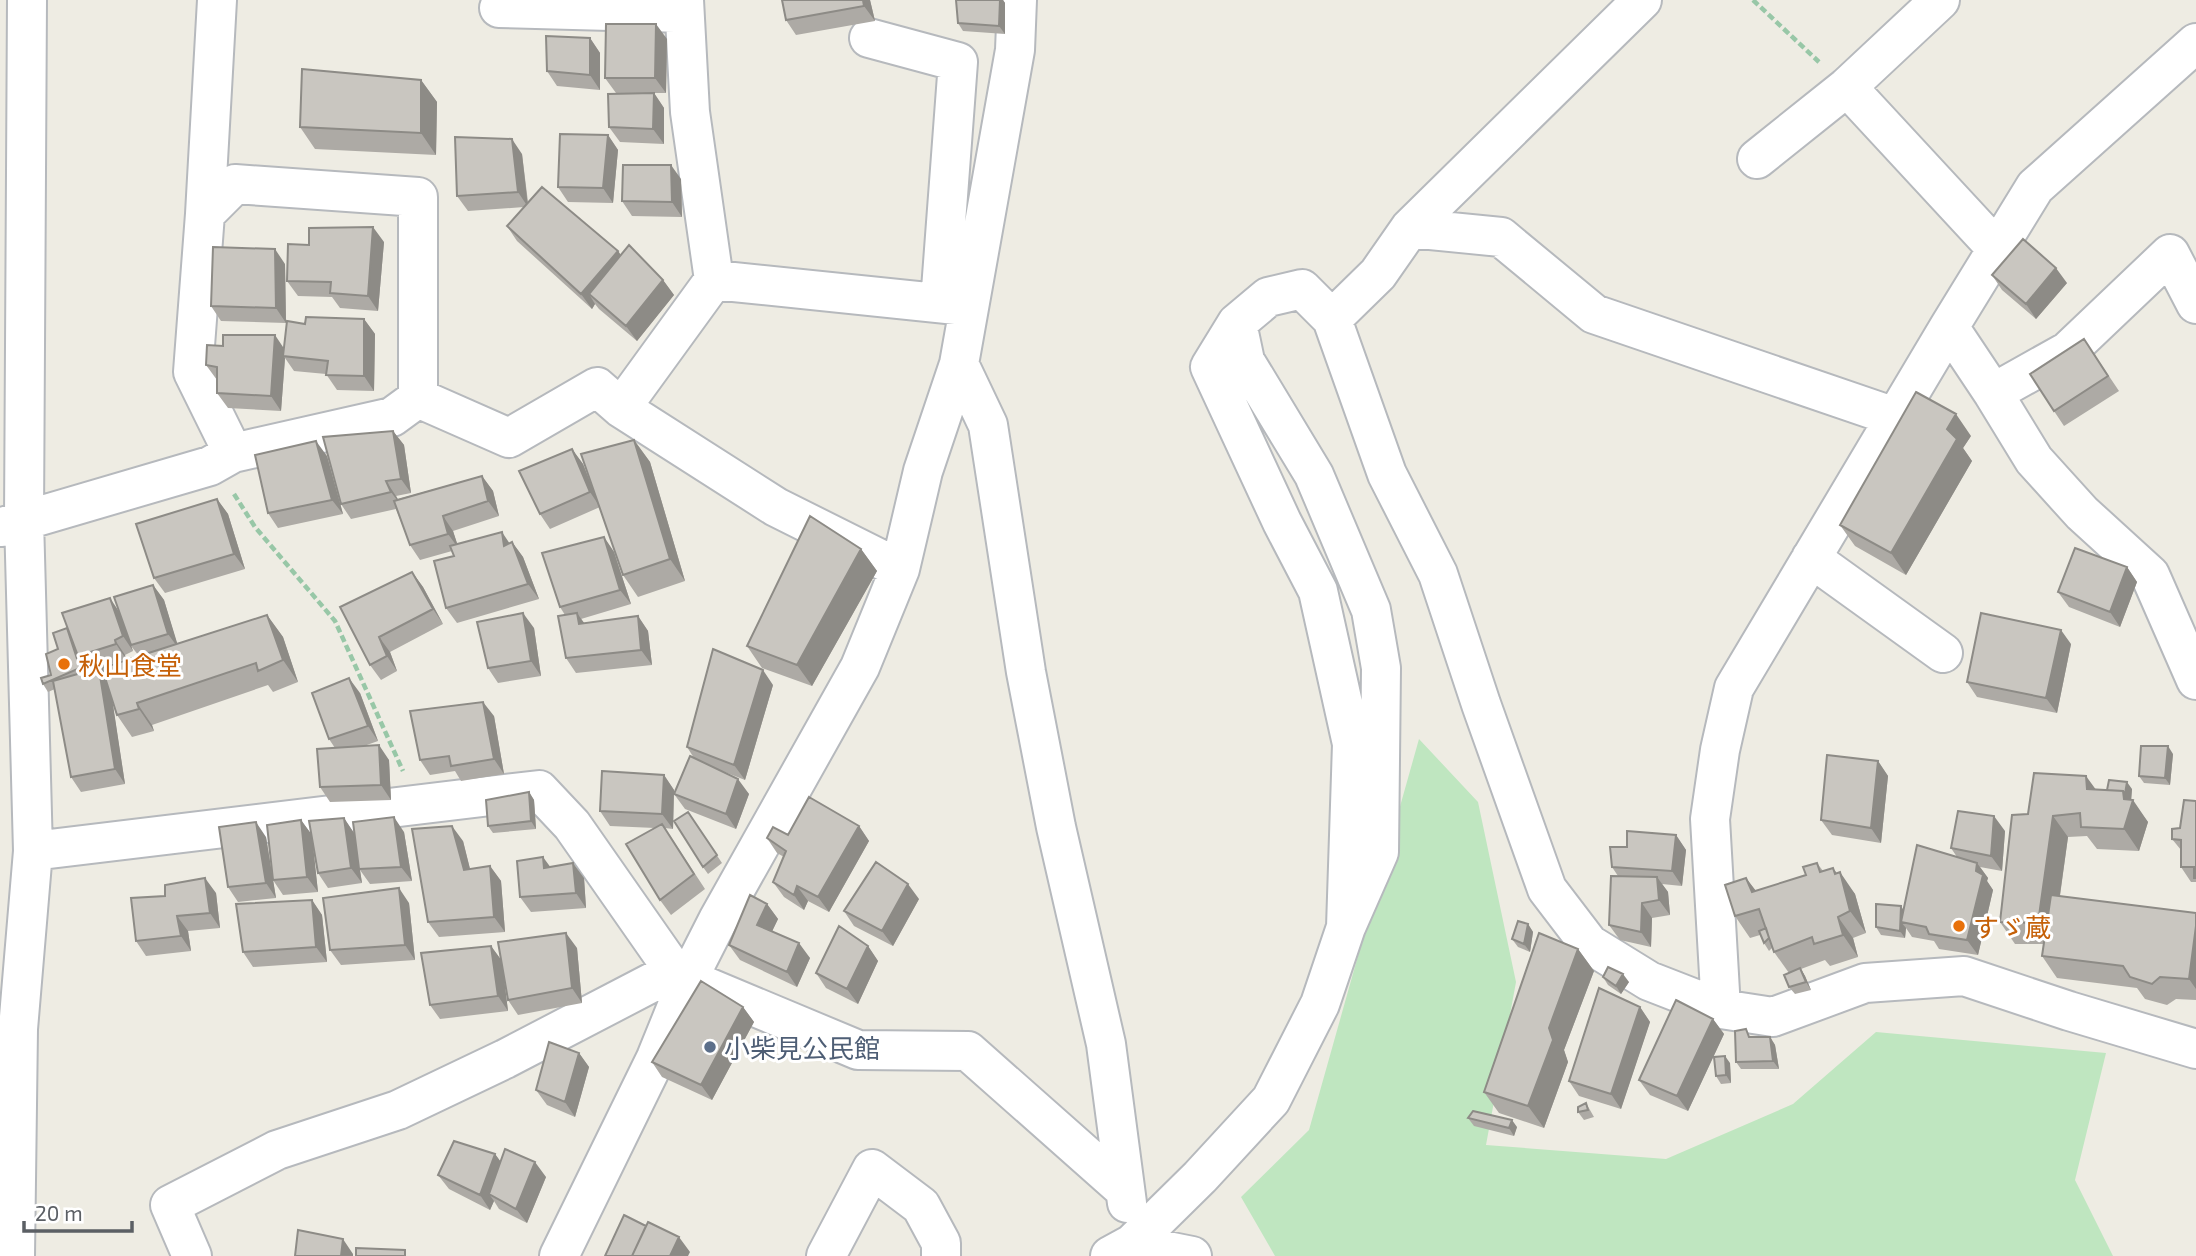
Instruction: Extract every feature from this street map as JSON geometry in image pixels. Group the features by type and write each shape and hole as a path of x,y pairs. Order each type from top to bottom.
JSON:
{"street":[{"path":"15,1256 9,1030 33,852 12,523 13,183 27,0"},
{"path":"217,0 193,372 226,457"},
{"path":"955,305 1015,50 1017,0"},
{"path":"1332,319 1378,274 1410,228 1642,0"},
{"path":"1758,159 1847,88 1940,0"},
{"path":"499,8 684,6 690,112 714,280 621,408"},
{"path":"869,38 958,62 955,305 959,364 988,425 1029,685 1056,827 1106,1044 1125,1190 1128,1252"},
{"path":"1721,1009 1710,819 1720,750 1734,688 2035,187 2196,43"},
{"path":"1847,88 1997,249"},
{"path":"205,214 234,184 418,197 418,398"},
{"path":"1410,228 1501,237 1594,314 1895,417"},
{"path":"1993,393 2068,351 2170,254 2196,304"},
{"path":"714,280 955,305"},
{"path":"1128,1252 1271,1100 1320,1004 1346,927 1352,744 1318,591 1282,522 1210,367 1237,323 1268,297 1302,289 1332,319 1387,474 1438,574 1547,889 1589,944 1648,981 1721,1009 1773,1017 1865,983 1964,976 2196,1049"},
{"path":"1949,327 2034,460 2082,513 2150,575 2196,680"},
{"path":"559,1256 656,1058 681,975 718,920 860,667 900,569 923,471 959,364"},
{"path":"418,398 509,438 597,387 621,408 776,507 900,569"},
{"path":"12,523 210,466 226,457 392,417 418,398"},
{"path":"1811,558 1943,653"},
{"path":"33,852 539,790 572,825 681,975 858,1049 968,1051 1125,1190"},
{"path":"192,1256 170,1205 277,1150 398,1110 681,975"},
{"path":"826,1256 872,1169 921,1206 941,1242 941,1256"},
{"path":"1128,1252 1192,1256"}],"path":[{"path":"1754,0 1847,88"},
{"path":"226,457 231,489 255,527 335,621 391,742 408,782 414,805"}],"green space":[{"path":"1419,739 1478,802 1516,982 1486,1145 1666,1159 1793,1104 1876,1032 2106,1053 2075,1180 2113,1256 1275,1256 1241,1197 1309,1130"}],"building":[{"path":"782,0 863,0 864,6 786,20"},
{"path":"956,0 1000,0 999,26 958,23"},
{"path":"606,24 656,24 655,78 605,78"},
{"path":"546,36 590,38 590,75 547,71"},
{"path":"302,69 421,80 421,133 300,127"},
{"path":"654,93 653,129 609,127 608,94"},
{"path":"560,134 608,135 603,188 558,187"},
{"path":"455,137 512,139 518,192 457,196"},
{"path":"623,165 671,165 672,202 622,201"},
{"path":"542,187 618,251 581,294 507,226"},
{"path":"373,227 368,296 330,293 331,282 287,281 288,244 309,245 309,228"},
{"path":"2023,239 2056,268 2026,304 1992,275"},
{"path":"629,245 663,280 626,326 589,294"},
{"path":"213,247 275,249 276,308 211,306"},
{"path":"306,317 364,319 364,376 326,375 328,361 283,356 287,321 305,324"},
{"path":"223,335 275,335 271,396 217,393 217,367 206,365 207,345 223,346"},
{"path":"2084,339 2108,376 2054,411 2030,374"},
{"path":"1916,392 1956,414 1947,429 1957,439 1891,553 1840,525"},
{"path":"393,431 401,479 386,481 391,492 341,504 323,437"},
{"path":"634,440 670,559 623,575 581,454"},
{"path":"316,441 332,500 268,513 255,455"},
{"path":"572,449 590,492 540,514 519,471"},
{"path":"482,476 488,501 443,516 448,534 410,545 394,501"},
{"path":"217,499 234,554 154,578 136,524"},
{"path":"810,516 861,549 797,665 747,646"},
{"path":"502,532 504,546 512,542 528,584 446,608 434,561 454,556 450,546"},
{"path":"604,537 620,590 560,607 542,553"},
{"path":"2075,548 2127,567 2110,612 2058,592"},
{"path":"412,572 433,609 379,637 387,656 370,665 340,607"},
{"path":"153,585 168,634 131,645 114,597"},
{"path":"110,598 123,636 115,640 116,644 78,656 62,613"},
{"path":"523,613 531,661 488,668 477,622"},
{"path":"577,613 579,624 638,616 641,650 566,658 558,616"},
{"path":"1981,613 2061,630 2046,698 1967,682"},
{"path":"267,615 283,660 258,671 256,663 137,703 139,709 117,715 102,668"},
{"path":"67,628 80,668 43,684 41,678 51,675 46,654 58,649 53,633"},
{"path":"713,649 763,670 734,765 687,747"},
{"path":"98,663 115,769 71,777 53,681 85,672 87,665"},
{"path":"349,678 368,726 329,739 312,693"},
{"path":"483,702 494,759 451,766 449,756 420,760 410,711"},
{"path":"379,745 381,785 320,787 317,749"},
{"path":"2141,746 2168,746 2165,778 2139,776"},
{"path":"1827,755 1878,761 1871,828 1821,820"},
{"path":"690,756 738,779 726,814 674,794"},
{"path":"602,771 664,775 662,814 600,811"},
{"path":"2034,773 2086,776 2087,789 2123,791 2124,799 2133,800 2124,829 2081,827 2080,813 2053,816 2038,923 2000,922 2012,815 2028,814"},
{"path":"2109,780 2127,782 2125,794 2123,791 2107,790"},
{"path":"529,792 531,821 488,826 486,800"},
{"path":"809,797 859,826 818,897 797,886 794,895 773,882 786,851 767,838 773,827 788,835"},
{"path":"2184,800 2196,801 2196,878 2194,867 2181,867 2181,840 2172,839 2172,829 2180,828"},
{"path":"1958,811 1994,816 1991,856 1951,848"},
{"path":"688,812 717,855 703,867 674,821"},
{"path":"394,817 401,867 359,869 353,822"},
{"path":"344,818 351,868 318,873 309,821"},
{"path":"301,820 307,877 273,880 267,825"},
{"path":"256,822 266,883 228,887 219,827"},
{"path":"662,824 694,874 660,900 626,844"},
{"path":"452,826 464,870 490,866 494,917 428,922 412,829"},
{"path":"1627,831 1676,835 1672,871 1612,867 1610,847 1627,847"},
{"path":"1917,845 1977,863 1976,871 1983,875 1967,940 1929,934 1926,927 1901,922"},
{"path":"543,857 544,868 573,863 576,893 520,897 517,861"},
{"path":"876,862 908,884 882,931 844,911"},
{"path":"1817,863 1820,872 1833,868 1835,874 1840,872 1850,911 1838,917 1843,935 1814,944 1812,937 1774,952 1759,909 1735,916 1725,885 1746,878 1752,892 1806,875 1803,867"},
{"path":"1611,876 1657,877 1659,900 1642,903 1641,932 1609,925"},
{"path":"205,878 210,913 177,916 181,936 136,941 131,898 165,896 165,885"},
{"path":"399,888 405,945 330,950 323,898"},
{"path":"750,895 767,904 757,925 799,943 787,972 729,945"},
{"path":"2051,895 2196,913 2189,979 2160,977 2152,984 2130,977 2123,966 2042,956"},
{"path":"312,900 316,947 243,952 236,904"},
{"path":"1876,904 1901,906 1900,931 1876,927"},
{"path":"1518,921 1528,924 1524,944 1512,939"},
{"path":"839,926 868,946 847,989 816,973"},
{"path":"1766,928 1769,938 1764,943 1759,931"},
{"path":"566,933 572,988 508,1000 498,942"},
{"path":"1539,933 1578,949 1549,1028 1553,1040 1528,1106 1484,1092"},
{"path":"491,946 498,996 430,1005 421,953"},
{"path":"1608,967 1623,974 1616,986 1603,977"},
{"path":"1800,968 1806,982 1789,987 1784,975"},
{"path":"701,981 743,1007 701,1085 652,1062"},
{"path":"1599,988 1640,1007 1611,1094 1569,1081"},
{"path":"1676,1000 1713,1019 1677,1096 1639,1080"},
{"path":"1746,1029 1749,1037 1770,1037 1773,1061 1736,1062 1735,1031"},
{"path":"549,1042 579,1053 565,1102 536,1090"},
{"path":"1725,1056 1726,1075 1716,1076 1714,1057"},
{"path":"1586,1103 1588,1110 1578,1112 1578,1107"},
{"path":"1473,1111 1512,1120 1509,1128 1468,1118"},
{"path":"454,1141 495,1154 480,1195 438,1175"},
{"path":"505,1149 535,1162 516,1209 489,1194"},
{"path":"624,1215 646,1226 632,1256 605,1256"},
{"path":"648,1222 679,1237 670,1256 632,1256"},
{"path":"298,1230 343,1239 341,1256 295,1256"},
{"path":"356,1248 405,1250 405,1256 356,1256"}],"place":[{"name":"秋山食堂","path":"64,664"},
{"name":"すゞ蔵","path":"1959,926"},
{"name":"小柴見公民館","path":"710,1047"}]}
